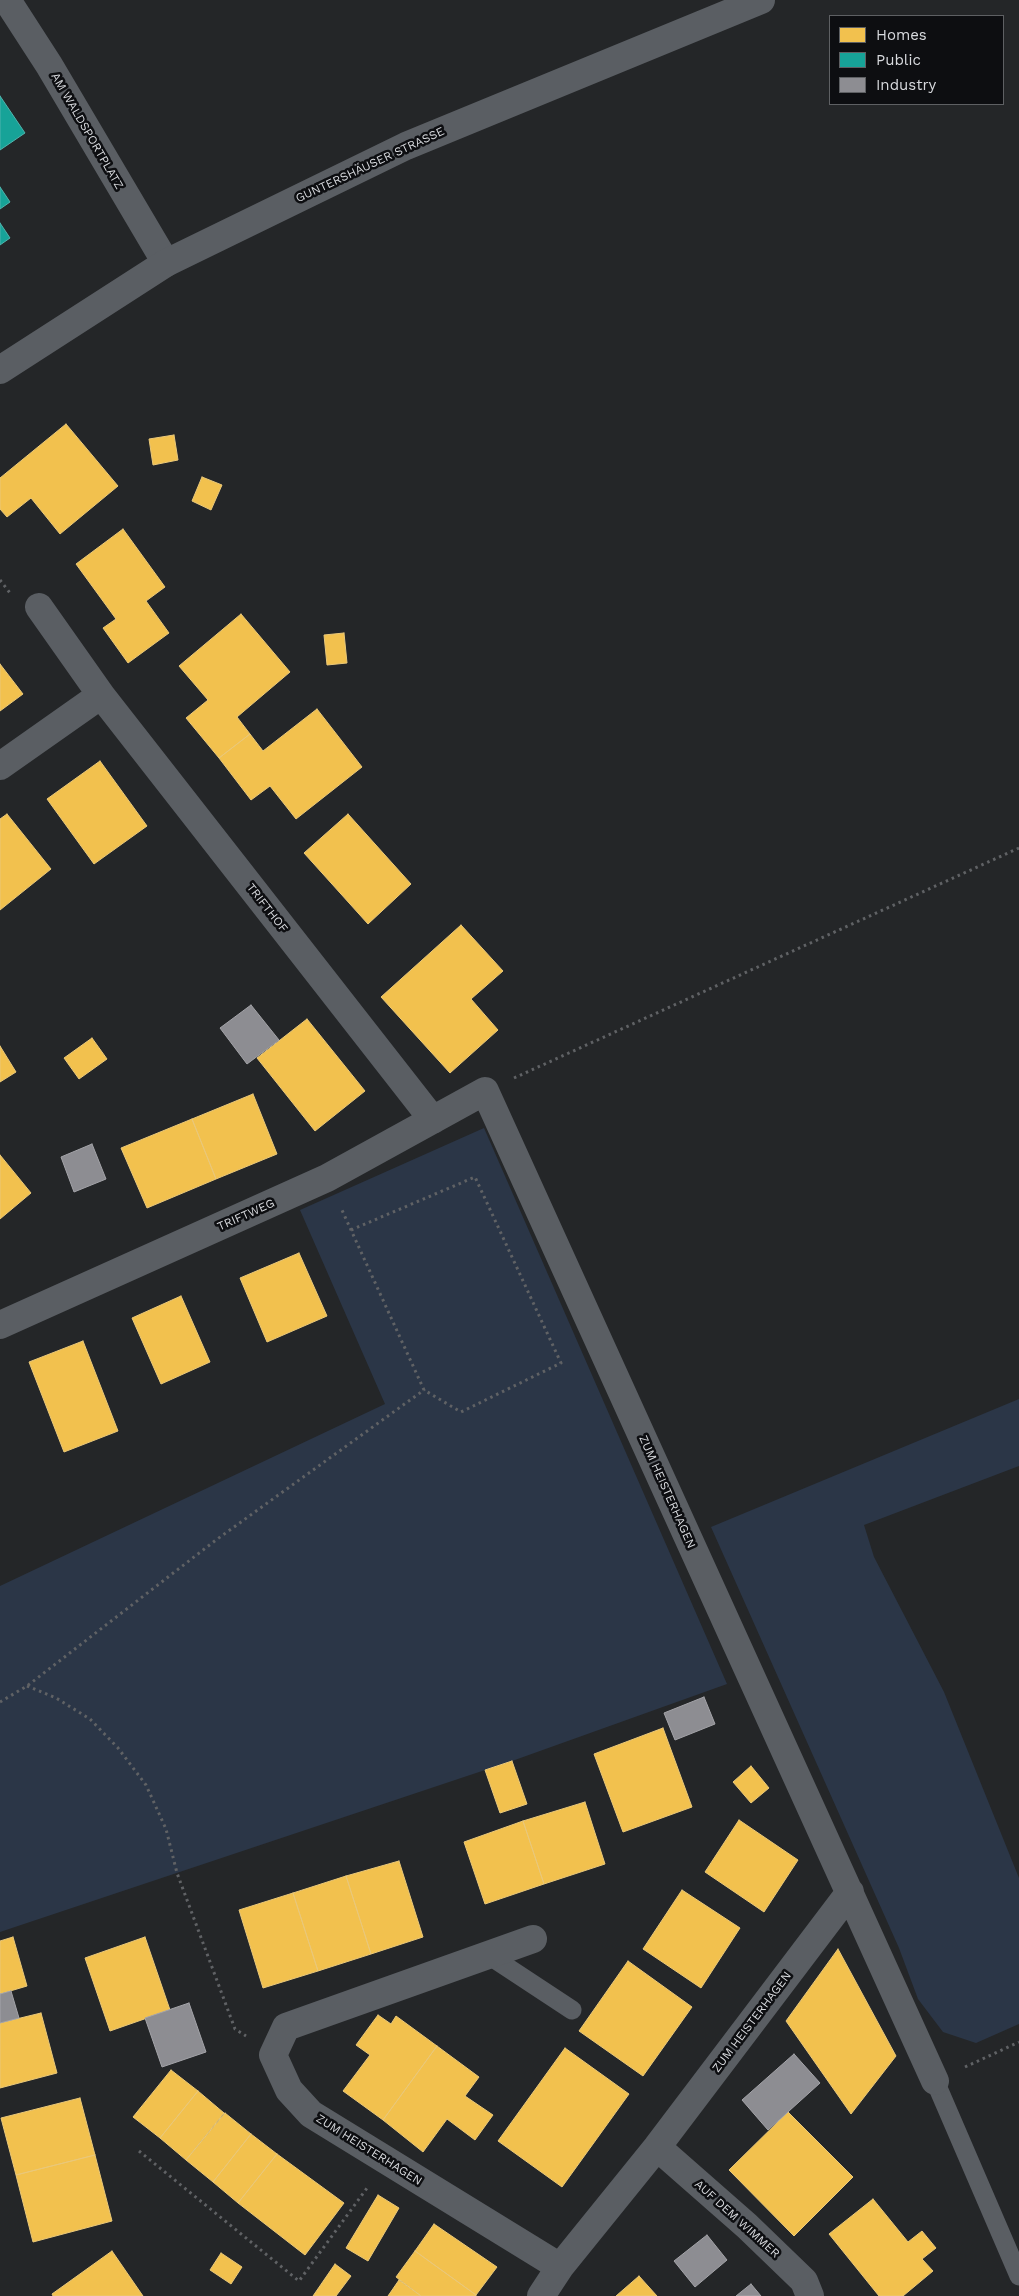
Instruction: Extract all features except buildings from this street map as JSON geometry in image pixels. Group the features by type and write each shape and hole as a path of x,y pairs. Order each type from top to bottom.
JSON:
{"street":[{"name":"AM WALDSPORTPLATZ","path":"7,0 49,65 166,263"},
{"name":"GUNTERSHÄUSER STRASSE","path":"0,370 166,263 406,146 761,0"},
{"name":"TRIFTHOF","path":"39,607 101,695 433,1120"},
{"path":"0,766 101,695"},
{"name":"TRIFTWEG","path":"0,1325 327,1178 485,1091"},
{"name":"ZUM HEISTERHAGEN","path":"485,1091 935,2080"},
{"name":"ZUM HEISTERHAGEN","path":"541,2296 560,2267 657,2147 850,1892"},
{"path":"273,2055 286,2027 533,1939"},
{"name":"ZUM HEISTERHAGEN","path":"273,2055 289,2090 311,2114 560,2267"},
{"name":"AUF DEM WIMMER","path":"657,2147 747,2226 804,2281 810,2296"}],"lane":[{"path":"487,1954 572,2010"},
{"path":"935,2080 1019,2276"}],"path":[{"path":"485,1091 1019,848"},
{"path":"327,1178 424,1390 461,1412 560,1363 475,1177 351,1230"},
{"path":"0,1702 27,1686 216,1540 424,1390"},
{"path":"27,1686 56,1698 90,1719 118,1748 146,1785 166,1829 177,1873 235,2029 273,2055"},
{"path":"935,2080 1019,2042"},
{"path":"139,2151 299,2281 387,2161"}],"shaded area":[{"path":"484,1128 727,1684 512,1761 0,1932 0,1586 385,1404 300,1210"},
{"path":"1019,1399 1019,1466 864,1525 874,1557 944,1692 1019,1878 1019,2024 976,2043 943,2032 918,1999 899,1948 711,1527"}]}
